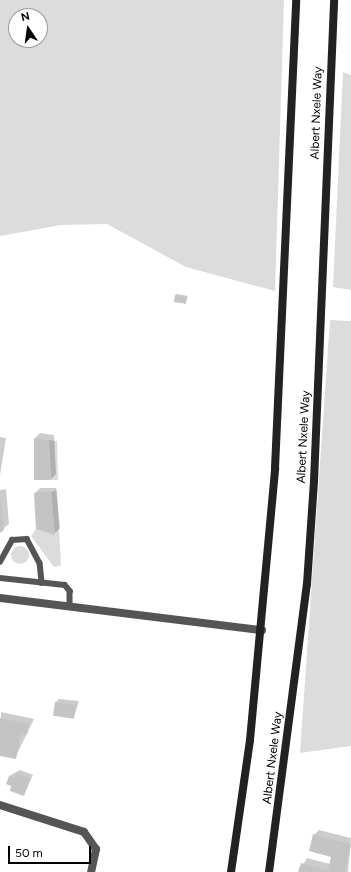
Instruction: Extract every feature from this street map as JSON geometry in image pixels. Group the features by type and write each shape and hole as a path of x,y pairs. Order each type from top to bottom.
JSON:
{"main road":[{"name":"Albert Nxele Way","path":"231,872 240,828 262,630 275,468 296,0"},
{"name":"Albert Nxele Way","path":"269,872 307,584 314,481 334,0"}],"street":[{"path":"0,598 262,630"},
{"path":"0,805 84,832 96,849 91,872"}],"lane":[{"path":"0,562 12,540 27,539 40,563 42,583"},
{"path":"0,578 65,585 70,591 70,606"}],"shaded area":[{"path":"0,0 284,0 275,291 186,267 107,224 61,225 0,236"},
{"path":"343,72 351,75 351,290 333,287"},
{"path":"330,320 351,321 351,746 300,753"},
{"path":"49,440 57,441 58,480 51,480"},
{"path":"57,490 61,565 54,567 31,536 36,529 55,534 51,492"},
{"path":"20,546 26,549 29,555 26,561 20,564 14,561 11,555 14,549"}],"building":[{"path":"175,295 187,297 186,304 174,302"},
{"path":"34,438 49,440 51,480 34,480"},
{"path":"51,492 55,535 36,529 34,493"},
{"path":"0,495 4,530 0,533"},
{"path":"55,702 76,705 74,719 53,716"},
{"path":"0,718 29,724 27,735 21,734 16,759 0,756"},
{"path":"16,773 30,778 24,796 10,791 11,786 6,784 9,776 14,778"},
{"path":"313,834 351,844 345,872 298,872 301,863 328,870 331,857 309,851"}]}
